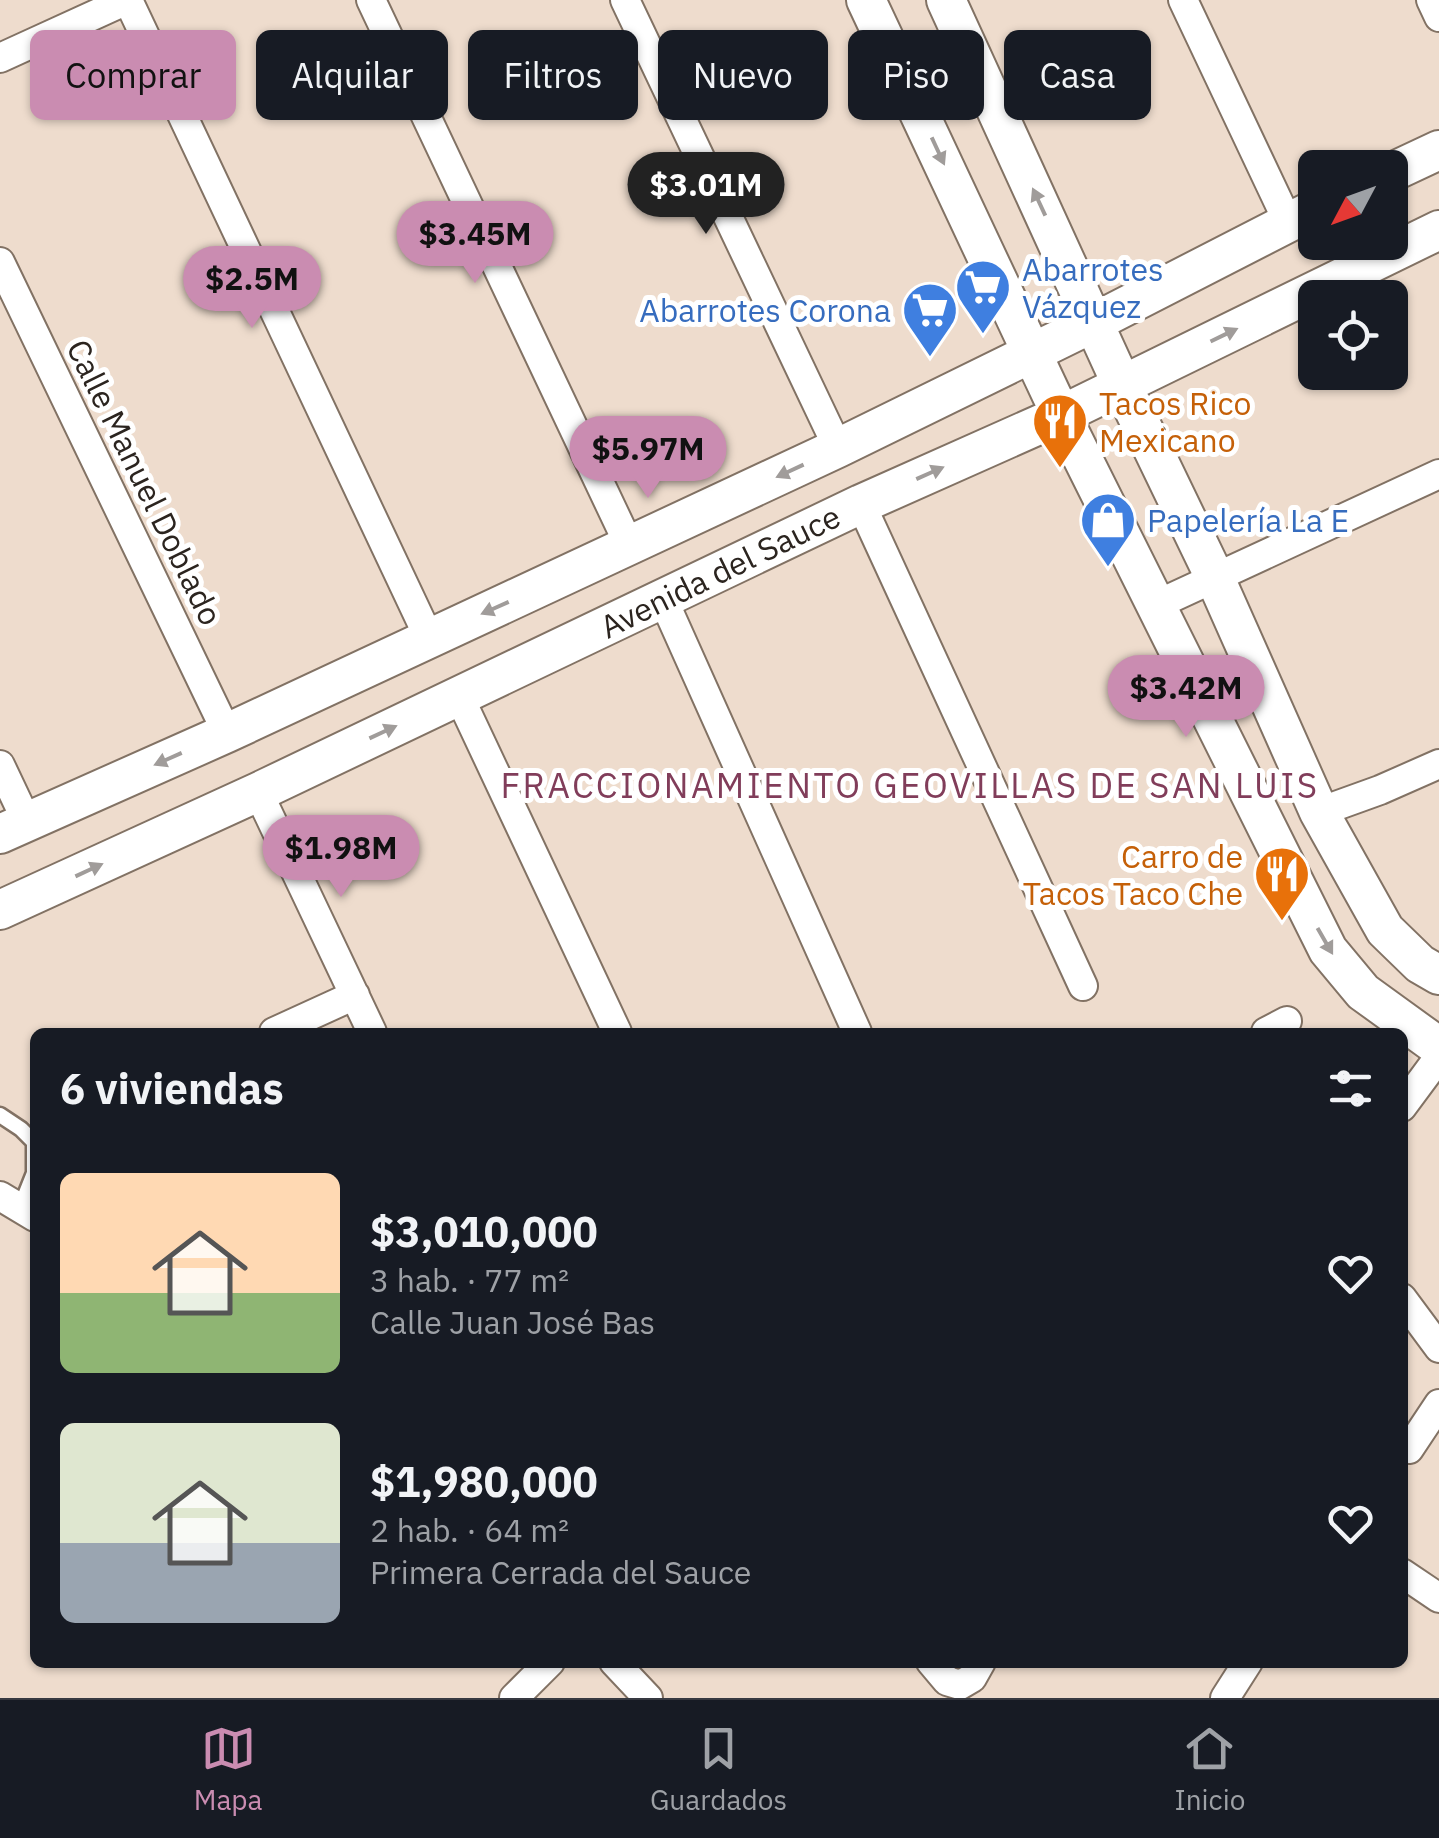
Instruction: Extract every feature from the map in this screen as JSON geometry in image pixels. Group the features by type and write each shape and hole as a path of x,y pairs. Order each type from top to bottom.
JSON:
{"main road":[{"path":"866,0 1062,415 1328,950 1362,992 1439,1046"},
{"path":"946,0 1319,812 1385,930 1420,964 1439,975"},
{"path":"1408,165 1439,150"},
{"name":"Avenida del Sauce","path":"14,828 838,448 1298,217"},
{"name":"Avenida del Sauce","path":"0,910 258,792 861,504 1062,415 1439,230"}],"street":[{"path":"0,58 128,0 429,638"},
{"path":"371,0 630,547"},
{"path":"625,0 838,448"},
{"path":"1183,0 1298,210"},
{"path":"1431,0 1439,17"},
{"name":"Calle Manuel Doblado","path":"0,262 227,733"},
{"path":"1156,605 1439,474"},
{"path":"861,504 1083,986"},
{"path":"663,599 854,1028"},
{"path":"459,696 615,1028"},
{"path":"1319,812 1439,764"},
{"path":"0,765 14,828"},
{"path":"258,792 370,1028"},
{"path":"283,1028 356,995"},
{"path":"1408,1100 1439,1057"},
{"path":"1408,1306 1439,1348"},
{"path":"1408,1449 1439,1404"},
{"path":"1408,1577 1439,1598"},
{"path":"514,1698 544,1668"},
{"path":"620,1668 648,1698"},
{"path":"936,1668 947,1681 960,1686 978,1668"},
{"path":"1225,1698 1244,1668"}],"lane":[{"path":"0,1116 30,1138"},
{"path":"18,1207 30,1182"}],"place":[{"name":"Abarrotes Vázquez","path":"983,336"},
{"name":"Abarrotes Corona","path":"930,359"},
{"name":"Tacos Rico Mexicano","path":"1060,470"},
{"name":"Papelería La E","path":"1108,569"},
{"name":"Carro de Tacos Taco Che","path":"1282,923"}],"district":[{"name":"FRACCIONAMIENTO GEOVILLAS DE SAN LUIS","path":"910,785"}]}
